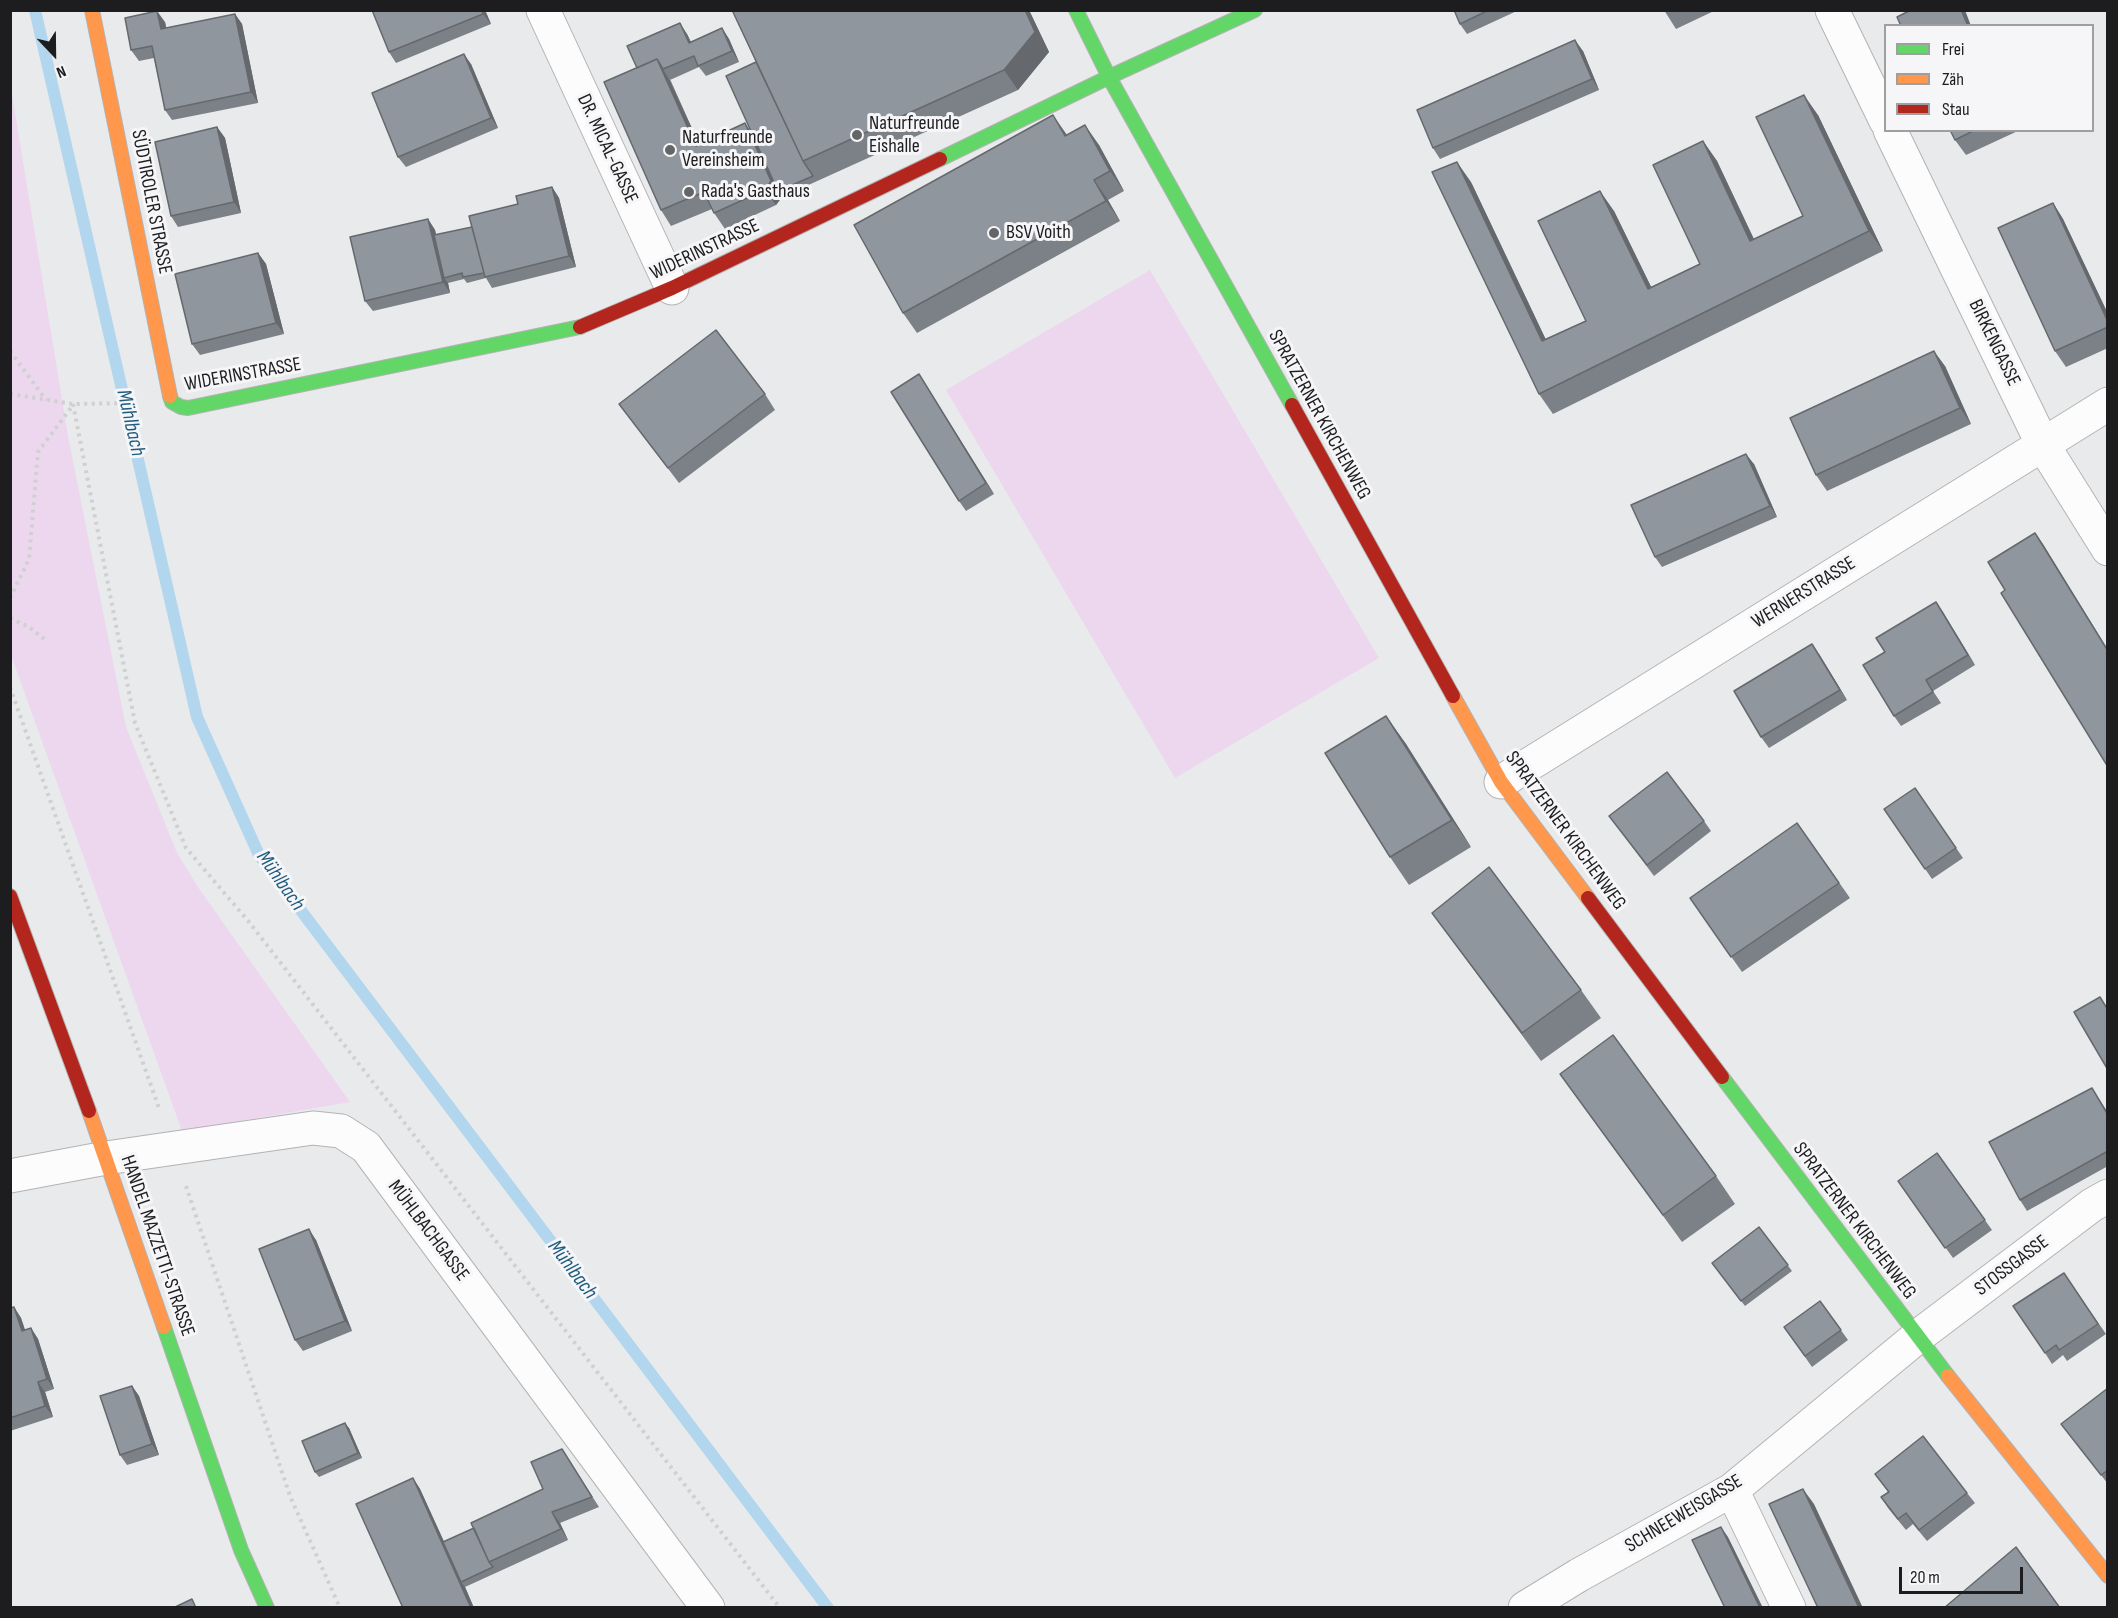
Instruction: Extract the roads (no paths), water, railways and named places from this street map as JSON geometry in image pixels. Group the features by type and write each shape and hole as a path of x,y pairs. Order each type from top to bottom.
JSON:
{"street":[{"name":"SÜDTIROLER STRASSE","path":"92,10 172,402"},
{"name":"DR. MICAL-GASSE","path":"543,10 672,288"},
{"name":"SPRATZERNER KIRCHENWEG","path":"1076,10 1109,77 1501,782 1917,1337 2108,1576"},
{"name":"WIDERINSTRASSE","path":"172,402 181,407 203,405 585,326 672,288 1109,77 1255,10"},
{"path":"1832,10 1884,117"},
{"name":"BIRKENGASSE","path":"1891,132 2043,445 2108,549"},
{"name":"WERNERSTRASSE","path":"1501,782 2108,404"},
{"name":"HANDEL MAZZETTI-STRASSE","path":"10,896 106,1158 241,1550 267,1608"},
{"name":"MÜHLBACHGASSE","path":"10,1176 106,1158 314,1128 341,1131 366,1146 708,1608"},
{"name":"STOSSGASSE","path":"1917,1337 2092,1205 2108,1196"},
{"name":"SCHNEEWEISGASSE","path":"1525,1608 1732,1490 1917,1337"},
{"path":"1732,1490 1789,1608"}],"waterway":[{"name":"Mühlbach","path":"35,10 197,717 259,855 828,1608"}],"place":[{"name":"Naturfreunde Eishalle","path":"857,135"},
{"name":"Naturfreunde Vereinsheim","path":"670,150"},
{"name":"Rada's Gasthaus","path":"689,192"},
{"name":"BSV Voith","path":"994,233"}]}
